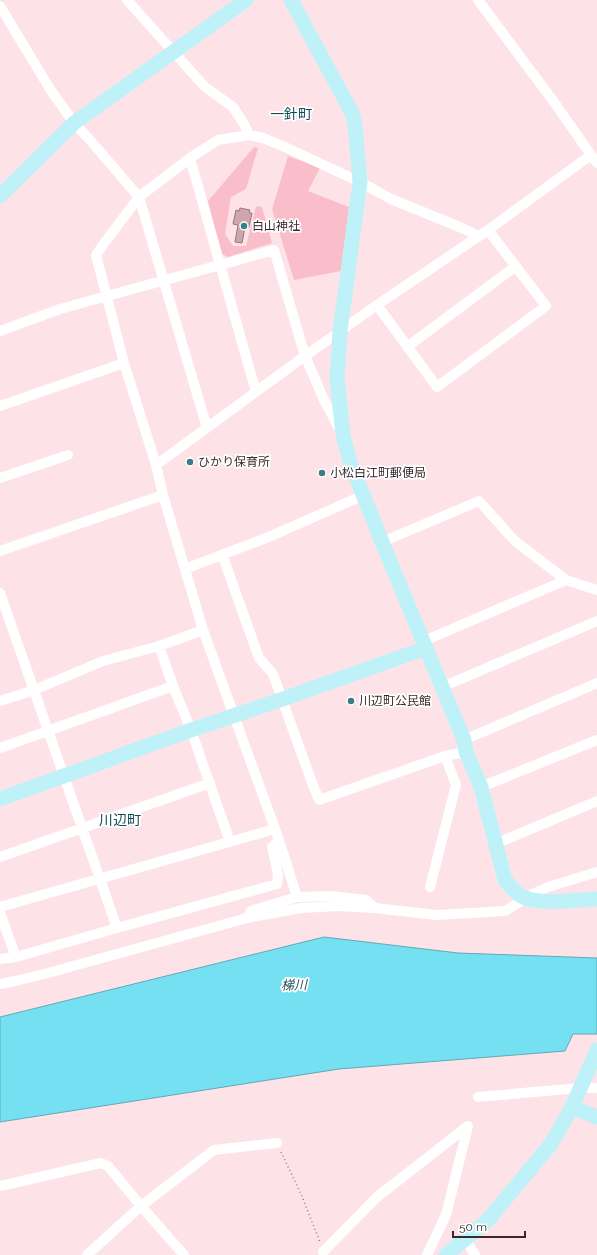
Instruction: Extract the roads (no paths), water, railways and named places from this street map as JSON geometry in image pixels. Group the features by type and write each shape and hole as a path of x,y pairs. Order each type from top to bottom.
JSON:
{"street":[{"path":"126,0 205,87 232,107 244,124 249,135"},
{"path":"0,196 74,123 246,0"},
{"path":"290,0 352,113 356,125 360,182 340,331 337,378 343,435 350,462 425,644 481,787 505,880 515,892 524,898 538,902 597,899"},
{"path":"156,465 377,305 594,159 554,102 478,0"},
{"path":"0,6 50,89 74,123 139,197 207,428"},
{"path":"297,897 279,840 204,630 163,495 156,465 124,363 96,256 139,197 190,158 218,140 249,135 263,138 285,147 360,182 391,199 479,236"},
{"path":"190,158 256,392"},
{"path":"377,305 437,387 546,306 488,230"},
{"path":"0,331 60,309 274,250 305,356 324,400 343,435"},
{"path":"407,347 516,266"},
{"path":"0,406 124,363"},
{"path":"0,478 68,455"},
{"path":"0,551 163,495"},
{"path":"185,569 271,536 364,495"},
{"path":"382,542 479,501 515,541 566,580 597,590"},
{"path":"223,555 259,658 273,674 319,800 445,756 597,683"},
{"path":"0,799 191,730 283,699 425,644 566,580"},
{"path":"0,592 47,731 117,928"},
{"path":"442,687 597,622"},
{"path":"0,701 34,690 103,662 159,646 204,630"},
{"path":"159,646 191,730 230,842"},
{"path":"0,748 173,686"},
{"path":"481,787 597,740"},
{"path":"430,887 456,785 445,756"},
{"path":"0,857 210,783"},
{"path":"495,844 597,801"},
{"path":"0,907 275,829"},
{"path":"0,959 16,957 277,884 278,874 272,848 279,840"},
{"path":"0,984 48,973 246,918 301,908 338,906 375,908 436,915 505,911 524,898 548,887 597,872"},
{"path":"246,918 251,911 297,897 330,896 366,900 375,908"},
{"path":"0,912 16,957"},
{"path":"446,1255 488,1220 551,1144 572,1106 597,1050"},
{"path":"478,1097 582,1083 597,1088"},
{"path":"572,1106 597,1117"},
{"path":"323,1252 377,1197 468,1126 446,1215 427,1255"},
{"path":"87,1255 141,1206 214,1150 277,1143"},
{"path":"0,1186 101,1163 108,1166 184,1255"},
{"path":"465,1239 475,1255"}],"water":[{"name":"梯川","path":"324,937 458,953 597,958 597,1034 573,1034 565,1051 339,1069 0,1122 0,1017"}],"place":[{"name":"白山神社","path":"244,226"},
{"name":"ひかり保育所","path":"190,462"},
{"name":"小松白江町郵便局","path":"322,473"},
{"name":"川辺町公民館","path":"351,701"}],"district":[{"name":"一針町","path":"291,114"},
{"name":"川辺町","path":"120,820"}]}
